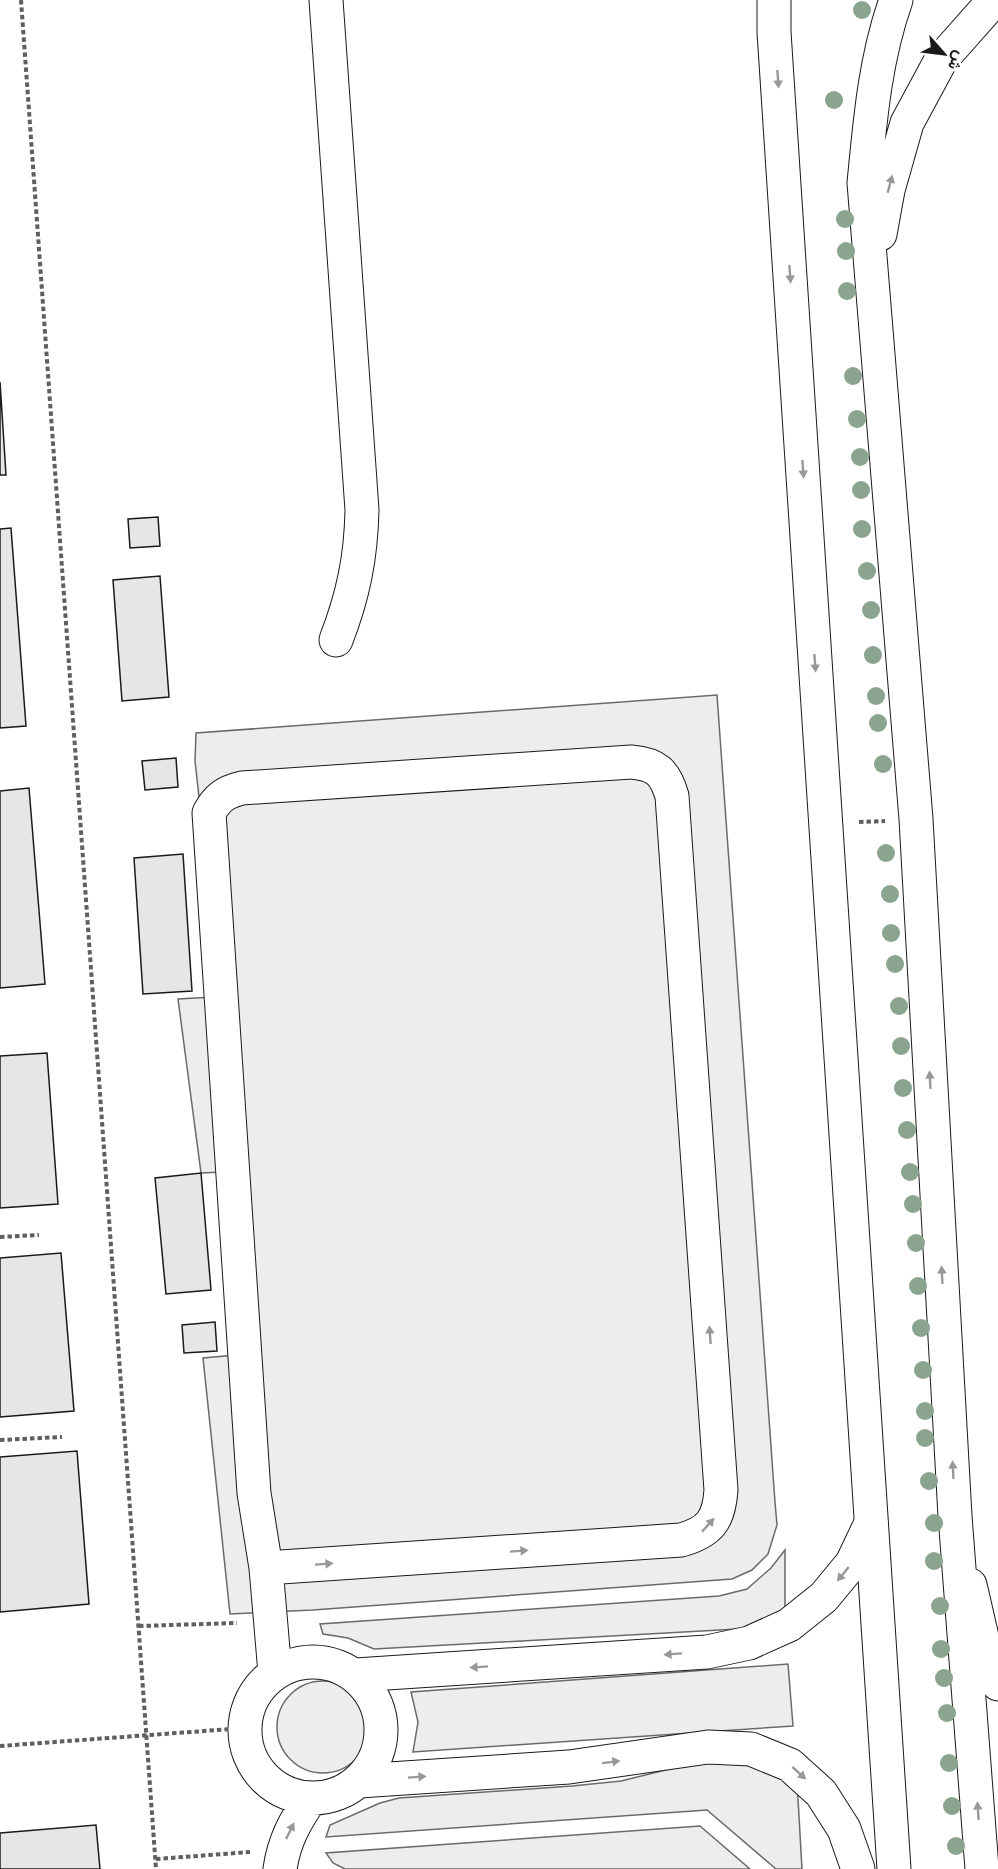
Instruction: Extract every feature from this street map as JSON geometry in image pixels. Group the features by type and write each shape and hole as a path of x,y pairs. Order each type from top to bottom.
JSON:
{"main road":[{"path":"326,0 362,510 361,544 356,577 348,609 336,640"},
{"path":"896,0 872,100 864,183 916,819 955,1516 982,1869"},
{"path":"871,283 888,190 908,123 941,60 988,7 998,0"},
{"path":"773,11 894,1869"},
{"path":"266,1568 681,1540 698,1535 712,1524 720,1508 721,1490 672,796 668,782 658,770 644,763 631,762 242,788 227,791 216,800 209,813 254,1493 266,1568 275,1673"},
{"path":"955,1516 985,1650 998,1684"},
{"path":"356,1675 707,1652 749,1643 789,1624 824,1597 852,1563 871,1523"},
{"path":"307,1661 340,1666 356,1675 369,1690 378,1708 382,1727 380,1748 371,1766 359,1781 344,1791 328,1797 311,1798 290,1794 271,1784 256,1768 247,1749 245,1728 249,1707 259,1688 275,1673 290,1665 307,1661"},
{"path":"359,1781 569,1767 708,1747 751,1749 790,1765 821,1793 844,1829 858,1869"},
{"path":"282,1859 285,1842 296,1819 311,1798"}],"path":[{"path":"21,0 156,1869"},
{"path":"826,823 916,819"},
{"path":"0,1237 39,1235"},
{"path":"0,1440 63,1437"},
{"path":"139,1626 270,1621"},
{"path":"0,1746 245,1728"},
{"path":"155,1859 282,1859"}],"shaded area":[{"path":"717,695 777,1525 768,1554 752,1570 732,1579 230,1614 203,1358 236,1355 224,1172 201,1173 178,999 214,997 206,859 195,761 196,733"},
{"path":"785,1550 785,1611 756,1628 374,1649 348,1638 323,1634 320,1624 719,1596 747,1589 771,1568"},
{"path":"788,1664 793,1726 413,1752 418,1722 411,1692"},
{"path":"323,1681 341,1684 356,1694 366,1709 369,1727 366,1745 356,1760 341,1770 323,1773 305,1770 290,1760 280,1745 277,1727 280,1709 290,1694 305,1684"},
{"path":"710,1759 740,1759 797,1781 802,1869 776,1869 707,1810 326,1837 330,1825 380,1803 399,1798 621,1781"},
{"path":"700,1826 750,1869 345,1869 333,1863 326,1853"}],"building":[{"path":"0,382 6,475 0,475"},
{"path":"158,517 160,546 130,548 128,519"},
{"path":"11,528 26,726 0,728 0,529"},
{"path":"160,576 169,697 122,701 113,580"},
{"path":"176,758 178,787 145,790 142,761"},
{"path":"29,788 45,984 0,988 0,791"},
{"path":"183,854 192,991 143,994 134,858"},
{"path":"47,1053 58,1204 0,1208 0,1056"},
{"path":"201,1173 211,1290 166,1294 155,1178"},
{"path":"61,1253 74,1411 0,1417 0,1258"},
{"path":"215,1322 217,1351 184,1353 182,1325"},
{"path":"77,1451 89,1604 0,1612 0,1457"},
{"path":"96,1825 100,1869 0,1869 0,1833"}]}
